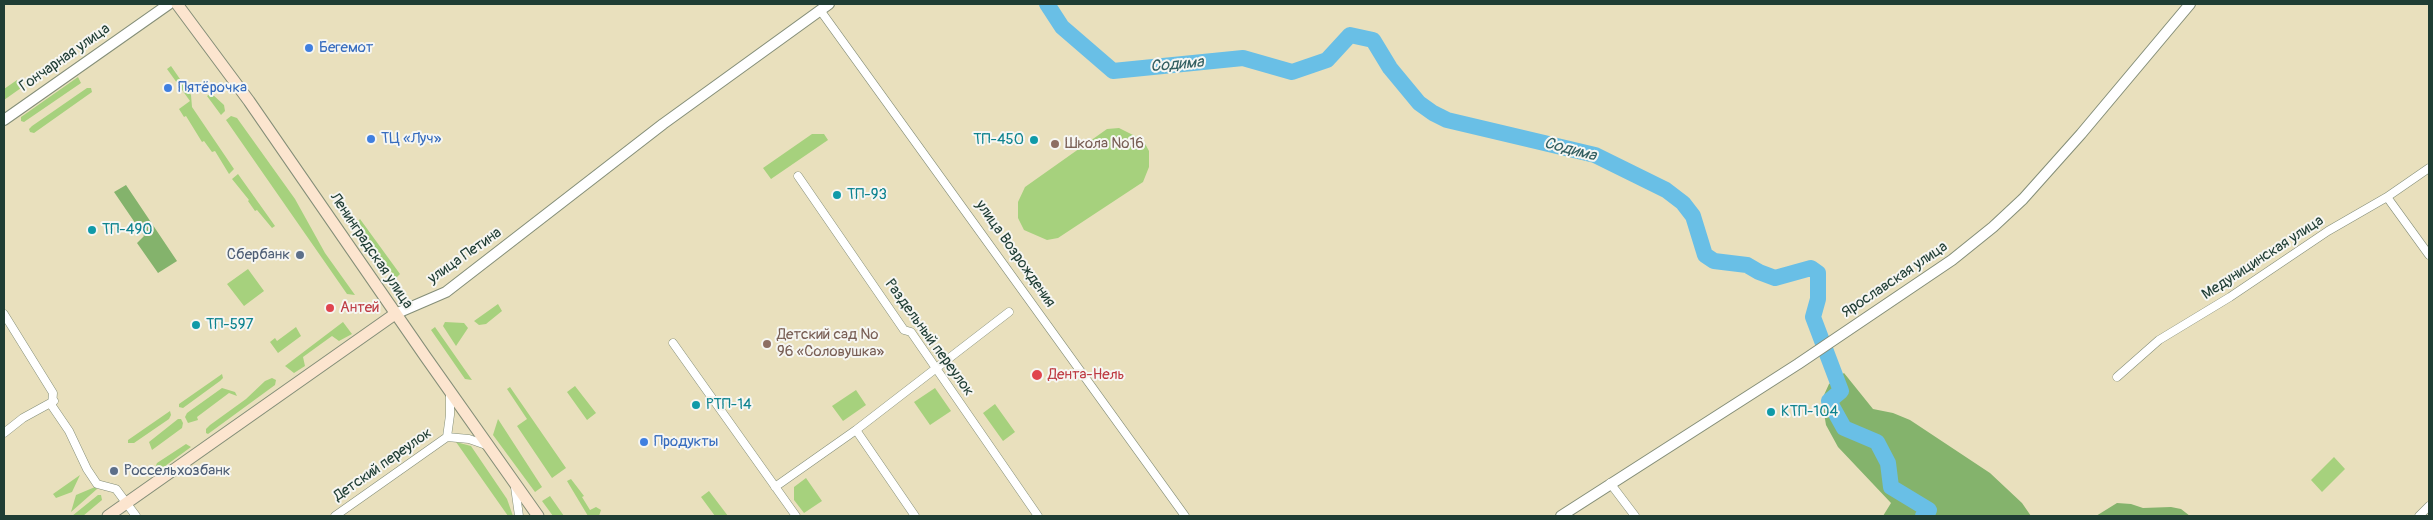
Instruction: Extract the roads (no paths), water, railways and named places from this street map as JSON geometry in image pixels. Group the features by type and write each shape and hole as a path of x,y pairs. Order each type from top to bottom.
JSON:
{"main road":[{"name":"Ленинградская улица","path":"177,4 249,101 538,516"},
{"name":"улица Петина","path":"108,516 396,314"}],"street":[{"name":"Гончарная улица","path":"4,120 169,4"},
{"name":"Ярославская улица","path":"1561,516 1844,334 1952,260 2017,204 2081,134 2190,4"},
{"name":"улица Петина","path":"396,314 446,292 663,124 824,7"},
{"name":"улица Возрождения","path":"824,7 1185,516"},
{"name":"Медуницинская улица","path":"2117,377 2159,340 2230,297 2328,230 2387,197 2429,168"},
{"name":"Раздельный переулок","path":"798,176 904,330 911,332 1038,516"},
{"path":"2387,197 2429,255"},
{"path":"775,487 856,430 1009,312"},
{"path":"4,314 53,393 54,401 52,406 97,484 116,489 136,516"},
{"path":"673,343 796,516"},
{"name":"Детский переулок","path":"447,437 450,415 450,391"},
{"path":"4,433 23,418 54,401"},
{"path":"856,430 915,516"},
{"name":"Детский переулок","path":"335,516 447,437 475,440 490,448"},
{"path":"515,482 519,516"},
{"path":"1610,483 1635,516"},
{"path":"2418,516 2429,506"}],"waterway":[{"name":"Содима","path":"1047,4 1062,27 1113,71 1243,58 1292,72 1327,60 1350,35 1373,40 1390,68 1419,103 1433,113 1447,120 1595,155 1666,190 1683,203 1693,216 1705,255 1714,261 1747,265 1775,278 1811,268 1818,273 1818,299 1813,317 1841,391 1829,401 1844,428 1877,442 1888,463 1891,487 1929,510 1923,516"}],"place":[{"name":"Бегемот","path":"309,48"},
{"name":"Пятёрочка","path":"168,88"},
{"name":"ТЦ «Луч»","path":"371,139"},
{"name":"ТП-450","path":"1034,140"},
{"name":"Школа №16","path":"1055,144"},
{"name":"ТП-93","path":"837,195"},
{"name":"ТП-490","path":"92,230"},
{"name":"Сбербанк","path":"300,255"},
{"name":"Антей","path":"330,308"},
{"name":"ТП-597","path":"196,325"},
{"name":"Детский сад № 96 «Соловушка»","path":"767,344"},
{"name":"Дента-Нель","path":"1037,375"},
{"name":"РТП-14","path":"696,405"},
{"name":"КТП-104","path":"1771,412"},
{"name":"Продукты","path":"644,442"},
{"name":"Россельхозбанк","path":"114,471"}]}
